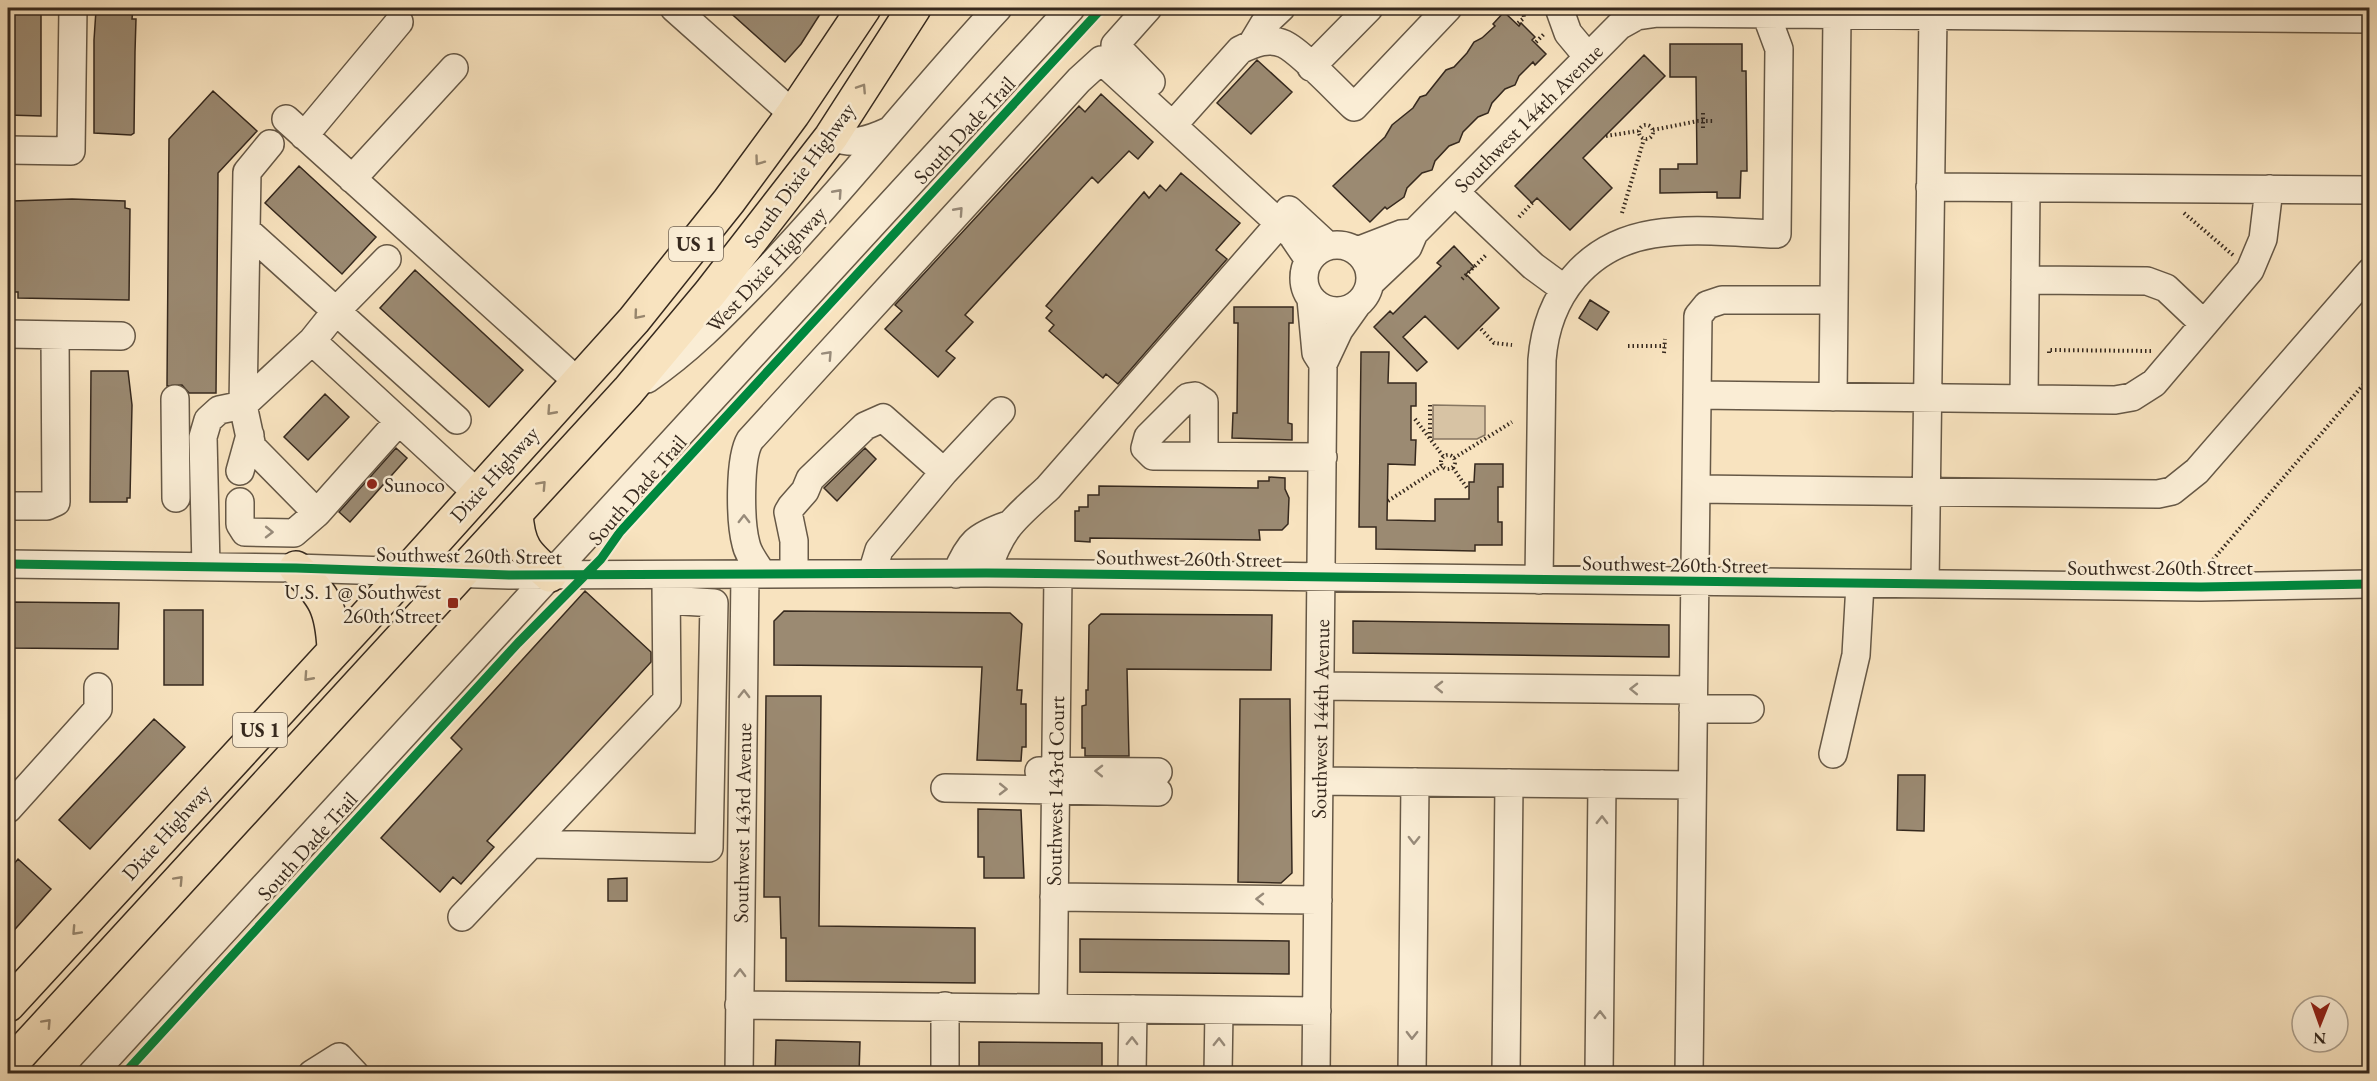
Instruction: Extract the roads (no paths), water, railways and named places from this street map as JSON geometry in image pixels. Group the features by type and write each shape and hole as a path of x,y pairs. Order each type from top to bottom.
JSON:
{"highway":[{"name":"South Dixie Highway","path":"793,114 864,8"},
{"name":"South Dixie Highway","path":"628,391 698,309 831,137 914,8"},
{"path":"793,114 831,137"},
{"name":"Dixie Highway","path":"8,1005 406,573 578,382 680,265 793,114"},
{"name":"Dixie Highway","path":"8,1066 628,391"},
{"path":"516,513 522,546 527,555 550,575"},
{"path":"296,568 317,588 327,604 333,622 334,649"}],"street":[{"path":"8,150 71,151 73,8"},
{"path":"674,8 793,114"},
{"name":"West Dixie Highway","path":"628,391 680,357 705,334 797,238 998,8"},
{"path":"92,1074 1071,8"},
{"path":"753,573 744,531 744,460 750,440 1079,80 1148,8"},
{"path":"1252,44 1264,24 1281,8"},
{"path":"1311,67 1369,8"},
{"path":"1178,119 1240,50 1268,40 1285,44 1354,107 1448,8"},
{"path":"1559,8 1564,28 1588,57"},
{"name":"Southwest 144th Avenue","path":"1371,282 1408,247 1414,234 1619,26 1637,16 1658,13 2370,19"},
{"path":"1539,580 1543,348 1550,318 1563,288 1580,270 1603,254 1642,236 1670,232 1777,234 1779,49 1766,14"},
{"path":"1833,397 1837,15"},
{"path":"1925,584 1933,15"},
{"path":"399,22 295,127 578,382"},
{"path":"1108,52 1318,253"},
{"path":"352,179 454,68"},
{"path":"1178,119 1298,241 1318,253"},
{"name":"West Dixie Highway","path":"831,137 848,142 859,142 889,131"},
{"path":"270,144 247,172 243,405 252,447 317,513"},
{"path":"1930,187 2370,190"},
{"path":"2024,399 2026,188"},
{"path":"1697,395 2115,400 2132,398 2154,383 2256,260 2263,239 2269,189"},
{"path":"1455,192 1533,266 1563,288"},
{"path":"986,573 997,543 1008,525 1048,488 1280,223"},
{"path":"246,230 457,420"},
{"path":"1357,251 1401,234 1414,234"},
{"path":"1338,244 1357,251 1368,264 1371,282 1368,291 1356,306 1337,312 1318,306 1311,299 1303,280 1318,253 1338,244"},
{"path":"206,567 203,437 208,420 219,410 243,405 312,341 336,311 387,260"},
{"path":"1696,489 2158,494 2172,491 2197,471 2370,272"},
{"path":"2025,280 2147,281 2166,288 2204,324"},
{"name":"Southwest 144th Avenue","path":"1311,299 1316,353 1323,364"},
{"path":"1689,1074 1698,316 1707,305 1722,300 1833,300"},
{"name":"Southwest 144th Avenue","path":"1316,1074 1323,364 1339,330 1356,306"},
{"path":"8,334 121,336"},
{"path":"8,506 47,506 56,502 55,335"},
{"path":"312,341 477,493"},
{"path":"175,399 176,498"},
{"path":"872,573 879,550 944,472 1000,411"},
{"path":"794,573 794,542 788,512 810,479 865,426 877,419 887,419 944,472"},
{"path":"240,502 240,524 245,532 294,533 317,513 399,421"},
{"path":"240,471 250,435"},
{"path":"175,453 204,453"},
{"path":"1204,456 1323,457"},
{"path":"956,574 967,547 988,532 1008,525"},
{"name":"Southwest 260th Street","path":"8,564 296,568 406,573 550,575 666,587 753,573 986,573 2201,587 2370,584"},
{"name":"Southwest 143rd Avenue","path":"739,1074 739,1005 753,573"},
{"name":"Southwest 143rd Court","path":"1053,1008 1058,574"},
{"path":"1833,754 1856,655 1860,584"},
{"path":"462,917 667,700 666,587 714,603 709,848 533,844"},
{"path":"1321,686 1693,699 1750,709"},
{"path":"8,809 98,710 98,687"},
{"path":"945,779 1158,782"},
{"path":"1319,781 1692,785"},
{"path":"1412,1074 1415,782"},
{"path":"1506,1074 1509,783"},
{"path":"1599,1074 1602,784"},
{"path":"1054,897 1318,900"},
{"path":"739,1005 1317,1011"},
{"path":"945,1006 945,1074"},
{"path":"1132,1074 1133,1009"},
{"path":"1218,1074 1219,1010"},
{"path":"312,1074 339,1057 355,1074"}],"place":[{"name":"Sunoco","path":"372,484"},
{"name":"U.S. 1 @ Southwest 260th Street","path":"453,603"}]}
